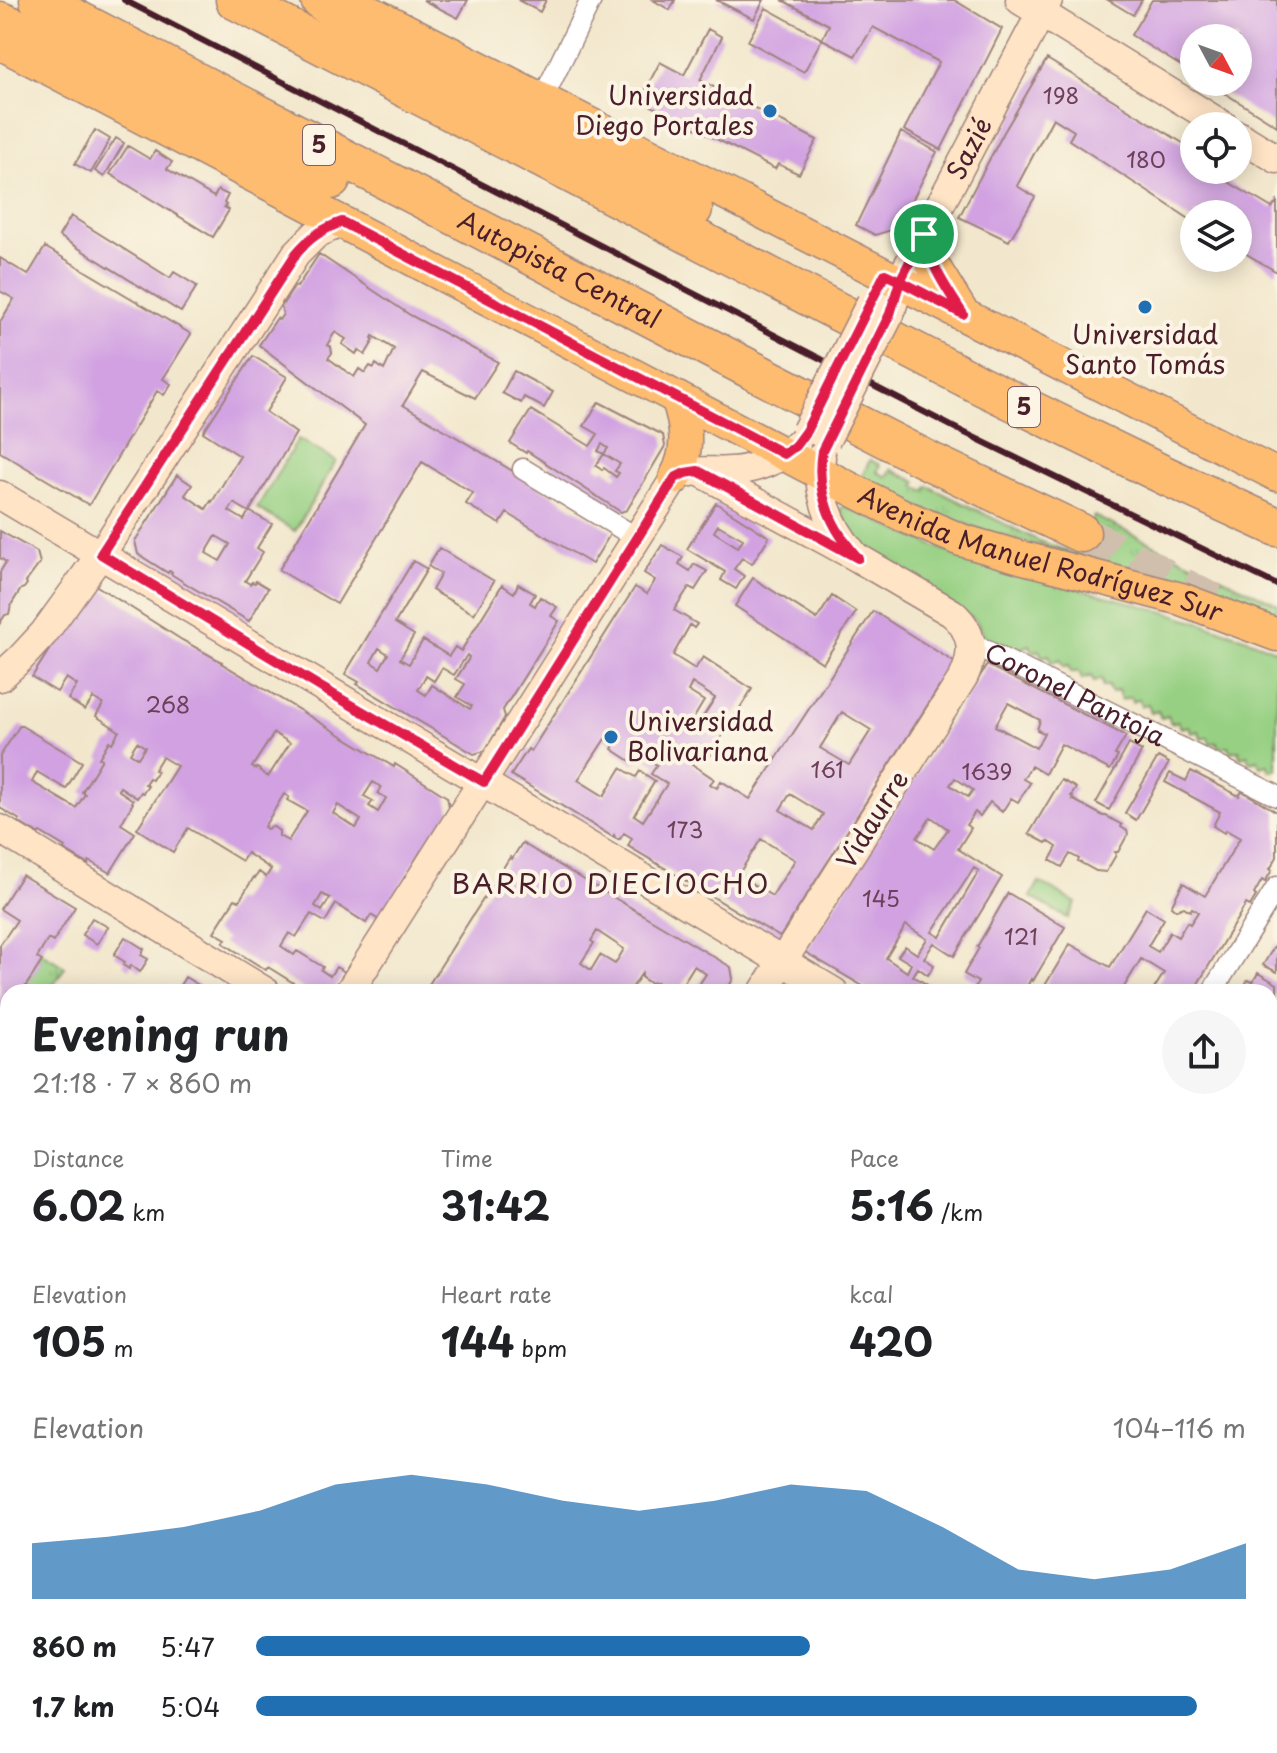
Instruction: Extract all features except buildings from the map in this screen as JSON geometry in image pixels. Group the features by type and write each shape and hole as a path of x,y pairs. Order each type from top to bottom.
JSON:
{"highway":[{"name":"Autopista Central","path":"39,0 931,462 1081,533"},
{"name":"5","path":"235,0 1072,432 1277,527"},
{"path":"320,0 402,54 665,192 717,226 775,278"},
{"path":"0,21 71,50 440,234 505,262 599,290"}],"main road":[{"path":"347,0 542,100 886,293 963,314 1277,475"},
{"name":"Avenida Manuel Rodríguez Sur","path":"0,43 677,398 805,442 820,473 904,516 961,540 1181,599 1277,635"},
{"path":"924,234 936,271 963,314"},
{"path":"677,398 686,444 686,474"}],"street":[{"path":"542,100 591,0"},
{"path":"1036,4 1202,112"},
{"name":"Sazié","path":"805,442 886,293 924,234 1036,4"},
{"path":"1252,144 1277,159"},
{"path":"0,677 44,633 101,554 296,254 316,234 342,222"},
{"path":"354,984 637,538 686,474 742,470 805,442"},
{"path":"523,469 637,538"},
{"path":"820,473 823,497 832,522 858,558"},
{"name":"Coronel Pantoja","path":"686,474 858,558 952,613 964,626 971,643 1277,796"},
{"path":"0,495 821,984"},
{"name":"Vidaurre","path":"768,984 964,676 971,658 971,643"},
{"path":"0,829 253,984"},
{"path":"1217,984 1277,887"}],"green space":[{"path":"298,439 336,461 295,531 257,508"},
{"path":"870,460 880,465 877,472 887,477 891,469 917,482 915,486 925,491 928,486 1037,540 1075,554 990,532 913,504 861,478"},
{"path":"844,506 962,556 1166,612 1277,651 1277,770 1270,771 1268,765 1260,767 1258,760 1250,762 1248,755 1240,757 1239,750 1231,752 1229,746 1219,748 1217,742 1210,744 1208,737 1201,739 1199,731 1191,733 1189,726 1181,728 1178,721 1171,723 1168,716 1161,718 1158,711 1151,713 1148,704 1141,706 1139,699 1132,702 1130,697 1121,700 1118,690 1111,693 1108,686 1103,687 1101,679 1094,682 1091,676 1082,679 1079,671 1071,673 1060,660 1051,663 1049,655 1042,657 1039,650 1033,652 1030,645 1016,650 1012,656 988,644 976,621 859,544 840,509"},
{"path":"1094,516 1277,604 1277,615 1187,581 1075,554"},
{"path":"1039,882 1076,903 1068,918 1031,897"},
{"path":"40,952 65,967 54,984 27,983 41,961 37,958"}],"tunnel":[{"path":"1081,533 1213,603"}],"railway":[{"path":"124,0 959,430 1277,585"}],"place":[{"name":"Universidad Diego Portales","path":"770,111"},
{"name":"Universidad Santo Tomás","path":"1145,307"},
{"name":"Universidad Bolivariana","path":"611,737"}],"district":[{"name":"BARRIO DIECIOCHO","path":"611,884"}],"route":[{"path":"924,234 900,281 885,274 806,431 795,446 784,454 342,222 328,227 305,243 296,254 101,554 484,782 679,475 698,471 858,558 839,535 827,510 820,473 822,451 890,314 900,281 963,314 940,280 927,250 924,234"}]}
